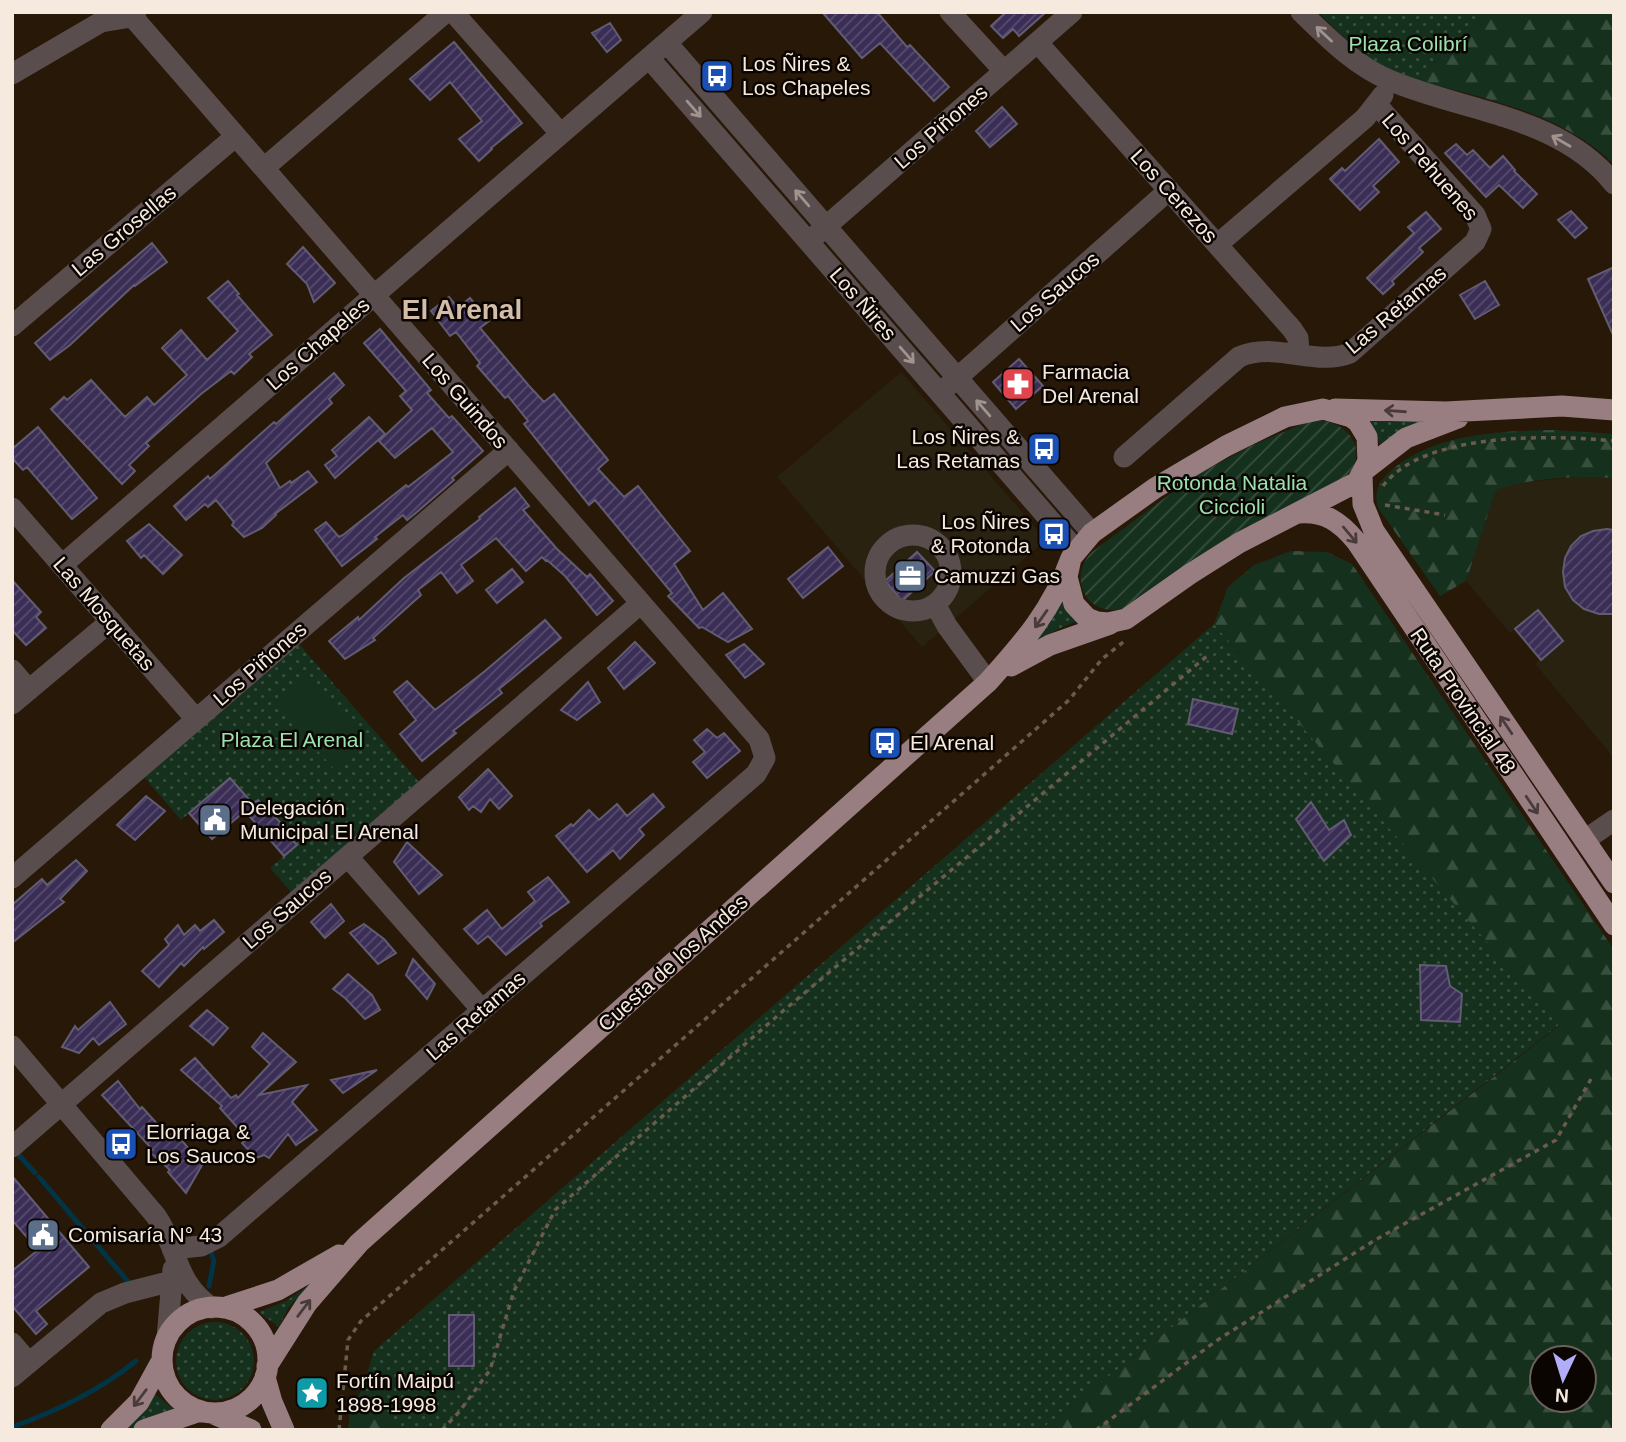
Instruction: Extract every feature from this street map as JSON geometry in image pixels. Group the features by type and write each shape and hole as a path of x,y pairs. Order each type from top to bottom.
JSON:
{"main road":[{"path":"1487,410 1423,430 1392,447 1350,487 1290,515 1214,557 1139,612 1123,630 1087,618 1074,604 1067,577 1073,554 1092,533 1155,488 1249,433 1285,417 1323,409 1425,412 1562,407 1614,410"},
{"path":"1323,409 1351,417 1363,429 1369,444 1364,472"},
{"name":"Ruta Provincial 48","path":"1364,472 1363,504 1374,531 1614,883"},
{"name":"Ruta Provincial 48","path":"1290,515 1309,513 1327,516 1340,524 1356,541 1614,925"},
{"name":"Cuesta de los Andes","path":"266,1371 307,1303 359,1243 988,682 1039,623 1057,592 1073,554"},
{"name":"Cuesta de los Andes","path":"988,682 1050,645 1123,630"},
{"name":"Cuesta de los Andes","path":"217,1308 260,1297 286,1286 359,1243"},
{"path":"111,1430 138,1402 162,1360 167,1338 180,1320 200,1310 217,1308 244,1317 253,1324 265,1343 266,1371 272,1402 284,1430"},
{"path":"162,1360 166,1382 172,1392 190,1407 251,1430"},
{"path":"144,1430 206,1412 234,1409 244,1404 260,1388 266,1371"}],"street":[{"path":"264,168 446,12"},
{"path":"453,12 561,134"},
{"name":"Los Chapeles","path":"62,565 702,12"},
{"path":"950,12 1004,71"},
{"name":"Los Piñones","path":"809,242 1072,12"},
{"name":"Los Pehuenes","path":"1301,12 1350,57 1390,80 1549,134 1581,153 1614,184"},
{"path":"12,74 94,18 134,14"},
{"name":"Los Guindos","path":"134,14 236,136 759,739 765,758"},
{"name":"Los Ñires","path":"667,43 1092,533"},
{"name":"Los Cerezos","path":"1038,43 1296,333 1299,354"},
{"name":"Los Ñires","path":"649,58 940,393 1073,554"},
{"path":"1218,244 1365,118 1377,105 1390,80"},
{"name":"Los Pehuenes","path":"1377,105 1475,215 1481,229"},
{"name":"Las Grosellas","path":"12,326 236,136"},
{"name":"Los Saucos","path":"940,393 1169,190"},
{"name":"Las Retamas","path":"1124,457 1239,357 1258,351 1332,357 1350,353 1475,242 1481,229"},
{"name":"Los Piñones","path":"12,878 509,450"},
{"name":"Las Mosquetas","path":"12,508 196,719"},
{"name":"Los Saucos","path":"12,1147 641,603"},
{"path":"935,604 947,626 988,682"},
{"path":"12,704 110,621"},
{"path":"12,670 29,690"},
{"name":"Las Retamas","path":"172,1249 201,1246 214,1241 756,774 765,758"},
{"path":"1585,840 1614,820"},
{"path":"348,857 482,1010"},
{"path":"12,1046 156,1216 166,1232 172,1249 176,1278 167,1338"},
{"path":"176,1278 217,1308"},
{"path":"12,1377 101,1303 176,1278"},
{"path":"12,1343 29,1363"}],"path":[{"path":"1379,493 1386,481 1402,469 1449,449 1500,439 1528,437 1614,441"},
{"path":"1379,504 1445,515"},
{"path":"339,1430 348,1340 360,1321 1069,700 1123,630"},
{"path":"442,1430 490,1370 514,1291 555,1210 783,1011 1207,656"},
{"path":"1097,1430 1216,1341 1375,1240 1556,1140 1591,1079"}],"shaded area":[{"path":"901,372 1046,540 922,647 777,477"},
{"path":"1582,477 1614,478 1614,758 1535,664 1540,659 1516,629 1510,633 1466,581 1496,490 1521,482"}],"green space":[{"name":"Plaza Colibrí","path":"1318,12 1491,12 1416,80 1382,68 1351,45"},
{"path":"1491,12 1614,12 1614,164 1593,146 1546,120 1495,101 1416,80"},
{"path":"1369,418 1422,420 1423,423 1380,444"},
{"name":"Rotonda Natalia Ciccioli","path":"1320,420 1340,427 1353,440 1356,458 1346,477 1239,531 1124,608 1100,608 1091,602 1081,584 1081,573 1084,562 1092,552 1193,477 1253,445 1305,423"},
{"path":"1555,430 1614,434 1614,478 1554,478 1496,490 1466,581 1440,596 1379,509 1376,497 1381,481 1411,456 1450,441 1492,433"},
{"path":"1291,551 1327,552 1352,564 1614,950 1614,1430 1040,1430 1559,1026 1214,624 1228,587 1254,565"},
{"path":"1062,603 1077,621 1032,645"},
{"path":"1214,624 1559,1025 1040,1430 395,1430 362,1389 374,1351"},
{"name":"Plaza El Arenal","path":"299,644 419,782 291,892 270,868 296,845 274,815 253,804 231,778 181,820 144,777"},
{"path":"309,675 366,740 334,769 276,704"},
{"path":"312,1283 288,1308 279,1327 259,1312 286,1301"},
{"path":"207,1322 223,1322 237,1328 248,1339 254,1353 254,1369 248,1383 237,1394 223,1400 207,1400 193,1394 182,1383 176,1369 176,1353 182,1339 193,1328"},
{"path":"362,1389 395,1430 348,1430 350,1410"},
{"path":"155,1394 176,1411 125,1430"}],"building":[{"path":"822,12 877,12 907,47 910,45 949,87 934,101 880,43 862,58"},
{"path":"1006,12 1046,12 1019,36 1013,29 1003,38 991,26"},
{"path":"610,23 621,40 607,52 592,33"},
{"path":"454,42 522,123 479,161 459,139 482,121 450,82 430,100 410,79"},
{"path":"1002,107 1017,124 990,147 976,131"},
{"path":"1379,139 1399,162 1373,186 1379,192 1360,210 1330,179 1342,168 1345,171"},
{"path":"1456,144 1467,155 1473,150 1490,168 1503,156 1537,194 1523,208 1499,185 1486,197 1445,153"},
{"path":"1571,211 1587,228 1575,238 1558,220"},
{"path":"1426,212 1441,229 1419,248 1423,252 1392,281 1394,284 1383,294 1367,278 1414,233 1408,227"},
{"path":"152,243 167,262 134,285 70,345 50,360 35,343"},
{"path":"303,247 335,283 314,302 307,284 287,264"},
{"path":"1614,267 1614,337 1588,279"},
{"path":"228,281 272,335 249,354 252,357 234,374 231,371 201,394 146,443 149,446 129,465 135,471 122,484 51,409 64,397 67,400 91,380 125,417 147,397 154,405 187,375 162,348 181,330 207,360 238,331 208,298"},
{"path":"1485,281 1499,305 1475,319 1460,295"},
{"path":"449,297 458,308 470,298 489,321 480,328 530,387 544,402 554,394 608,460 598,469 624,497 638,486 690,551 674,564 703,610 723,593 752,629 728,642 702,627 699,628 668,596 672,593 595,500 589,505 524,424 528,421 508,396 505,398 477,366 480,363 456,332 450,336 431,311"},
{"path":"380,329 431,390 427,393 483,451 417,512 407,520 403,515 342,566 315,530 326,522 339,537 343,535 453,452 432,428 395,458 379,441 412,410 400,396 406,391 364,343"},
{"name":"Farmacia Del Arenal","path":"1019,359 1043,386 1016,409 993,382"},
{"path":"334,373 344,385 329,399 332,403 266,463 280,488 308,471 317,482 275,514 262,528 244,537 232,525 234,522 216,500 208,507 205,504 186,520 174,506 208,476 210,479"},
{"path":"369,417 385,434 335,478 325,465 337,456 332,450"},
{"path":"38,427 97,498 72,519 27,467 23,470 12,458 12,449"},
{"path":"515,488 529,506 523,510 557,549 587,577 590,574 613,601 597,615 565,576 547,560 542,557 526,571 496,538 461,565 473,581 457,593 441,572 418,590 421,595 373,638 375,640 345,659 329,641 358,617 359,620 404,578"},
{"path":"149,524 182,555 163,574 144,555 141,558 127,541"},
{"path":"1607,529 1614,530 1614,614 1599,614 1584,609 1573,600 1565,587 1563,572 1565,558 1571,546 1581,536"},
{"path":"828,547 843,566 803,598 788,579"},
{"name":"Camuzzi Gas","path":"917,552 935,571 922,583 920,590 913,591 902,601 885,581"},
{"path":"512,569 523,582 497,603 486,590"},
{"path":"12,580 41,612 36,617 46,628 26,645 12,630"},
{"path":"1538,610 1563,641 1541,660 1515,629"},
{"path":"545,620 561,638 499,689 502,693 453,731 456,733 422,761 400,734 416,720 394,692 407,681 435,710"},
{"path":"635,642 655,663 624,689 608,668"},
{"path":"744,644 764,664 745,678 726,655"},
{"path":"588,682 600,702 577,720 561,710"},
{"path":"1193,699 1238,709 1232,734 1188,724"},
{"path":"707,729 717,738 724,733 740,751 707,778 693,762 705,752 694,740"},
{"path":"488,769 512,796 499,809 490,799 481,812 473,806 469,810 459,797"},
{"name":"Delegación Municipal El Arenal","path":"230,778 253,804 258,800 287,829 284,831 297,845 284,856 245,811 212,839 189,813"},
{"path":"653,794 664,807 639,829 644,835 620,859 613,850 587,872 556,836 571,824 573,826 589,810 599,820 617,804 627,816"},
{"path":"146,796 165,811 135,840 117,825"},
{"path":"1311,802 1329,830 1344,820 1351,835 1324,861 1296,819"},
{"path":"407,842 442,875 419,894 394,862"},
{"path":"76,860 87,871 60,899 64,902 12,943 12,905 42,879 47,885"},
{"path":"548,877 569,902 540,923 542,926 506,955 488,936 478,944 464,929 487,910 502,929 535,901 528,892"},
{"path":"331,904 344,921 325,938 311,922"},
{"path":"214,920 224,932 204,949 203,947 184,966 181,963 159,987 142,971 169,945 165,939 178,925 184,935 195,925 200,931"},
{"path":"364,924 384,939 396,953 378,964 350,933"},
{"path":"413,959 435,984 427,999 406,975"},
{"path":"1420,965 1446,966 1450,986 1462,994 1460,1022 1421,1020"},
{"path":"348,974 372,995 380,1010 365,1019 333,989"},
{"path":"110,1002 126,1024 99,1045 93,1038 79,1053 62,1047 75,1026 78,1030"},
{"path":"207,1010 228,1028 213,1045 190,1026"},
{"path":"263,1033 296,1062 259,1095 307,1085 292,1102 317,1130 296,1145 288,1134 269,1158 264,1155 256,1158 242,1143 247,1138 220,1108 222,1106 181,1070 195,1058 231,1098 236,1095 238,1098 270,1064 252,1047"},
{"path":"377,1070 343,1093 331,1080"},
{"path":"118,1081 140,1109 142,1107 169,1137 175,1132 202,1165 186,1193 168,1172 170,1170 150,1152 153,1150 102,1095"},
{"name":"Comisaría N° 43","path":"12,1176 89,1267 36,1311 47,1324 36,1334 12,1306 12,1271 38,1250 12,1220"},
{"path":"449,1315 474,1315 474,1366 449,1366"}],"waterway":[{"path":"18,1154 35,1173"},
{"path":"39,1177 130,1284"},
{"path":"209,1247 214,1261 209,1286"},
{"path":"12,1427 77,1399 136,1361"}],"place":[{"name":"Los Ñires & Los Chapeles","path":"717,76"},
{"name":"Farmacia Del Arenal","path":"1018,384"},
{"name":"Los Ñires & Las Retamas","path":"1044,449"},
{"name":"Los Ñires & Rotonda","path":"1054,534"},
{"name":"Camuzzi Gas","path":"910,576"},
{"name":"El Arenal","path":"885,743"},
{"name":"Delegación Municipal El Arenal","path":"215,820"},
{"name":"Elorriaga & Los Saucos","path":"121,1144"},
{"name":"Comisaría N° 43","path":"43,1235"},
{"name":"Fortín Maipú 1898-1998","path":"312,1393"}],"district":[{"name":"El Arenal","path":"462,309"}]}
